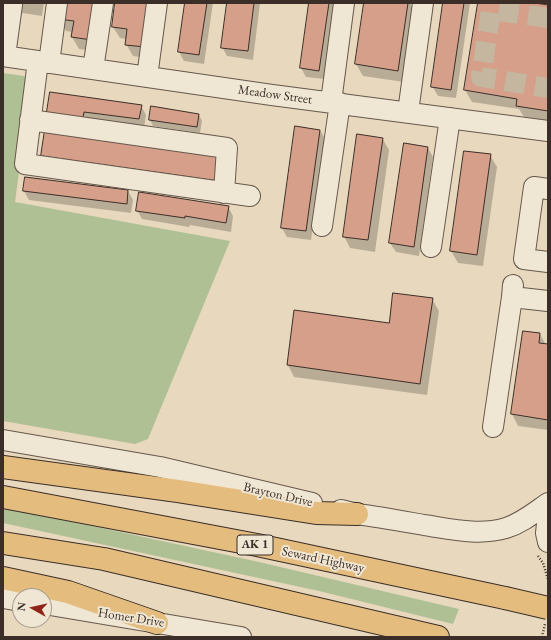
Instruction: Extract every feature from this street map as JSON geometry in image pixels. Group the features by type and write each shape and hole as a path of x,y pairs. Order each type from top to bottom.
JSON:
{"highway":[{"path":"3,467 178,491 316,513 357,514"},
{"name":"Seward Highway","path":"3,497 257,545 548,608"},
{"path":"3,544 104,558 438,637"},
{"path":"3,578 68,592 157,623"}],"street":[{"path":"57,3 30,120 25,164 250,196"},
{"path":"93,69 103,3"},
{"path":"147,77 157,3"},
{"path":"322,226 344,3"},
{"path":"408,112 423,3"},
{"path":"4,56 12,5"},
{"name":"Meadow Street","path":"4,56 335,103 548,131"},
{"path":"431,247 450,118"},
{"path":"30,120 227,148 224,193"},
{"path":"548,189 534,187 524,259 548,262"},
{"path":"493,427 513,291 548,301"},
{"name":"Brayton Drive","path":"3,440 160,467 357,514 471,532 483,532 506,528 523,520 548,502"},
{"path":"548,514 546,533 548,542"},
{"name":"Homer Drive","path":"52,605 241,637"}],"green space":[{"path":"3,73 24,76 31,83 15,202 230,241 148,439 135,444 3,421"},
{"path":"3,508 259,562 459,609 453,624 319,591 3,523"}],"building":[{"path":"60,3 97,3 92,40 71,37 74,21 58,19"},
{"path":"115,3 152,3 146,47 125,45 127,29 112,27"},
{"path":"185,3 207,3 199,55 178,52"},
{"path":"227,3 254,3 248,51 221,48"},
{"path":"309,3 329,3 319,71 300,68"},
{"path":"364,3 408,3 398,71 355,64"},
{"path":"443,3 464,3 451,90 431,87"},
{"path":"478,3 535,3 548,5 548,111 516,106 517,99 464,90"},
{"path":"50,92 142,105 139,119 84,112 82,123 46,118"},
{"path":"151,106 199,114 197,127 149,120"},
{"path":"295,126 320,130 306,231 281,228"},
{"path":"45,130 222,155 218,181 41,156"},
{"path":"357,134 383,138 368,240 343,237"},
{"path":"404,143 428,147 414,247 389,243"},
{"path":"464,151 491,154 477,255 450,251"},
{"path":"25,177 128,190 127,204 23,191"},
{"path":"139,192 229,206 226,223 185,216 185,218 136,211"},
{"path":"393,293 433,298 420,384 287,365 294,310 389,323"},
{"path":"523,331 540,333 539,343 548,344 548,420 511,414"}],"tunnel":[{"path":"548,18 491,10 481,77 548,88"}]}
